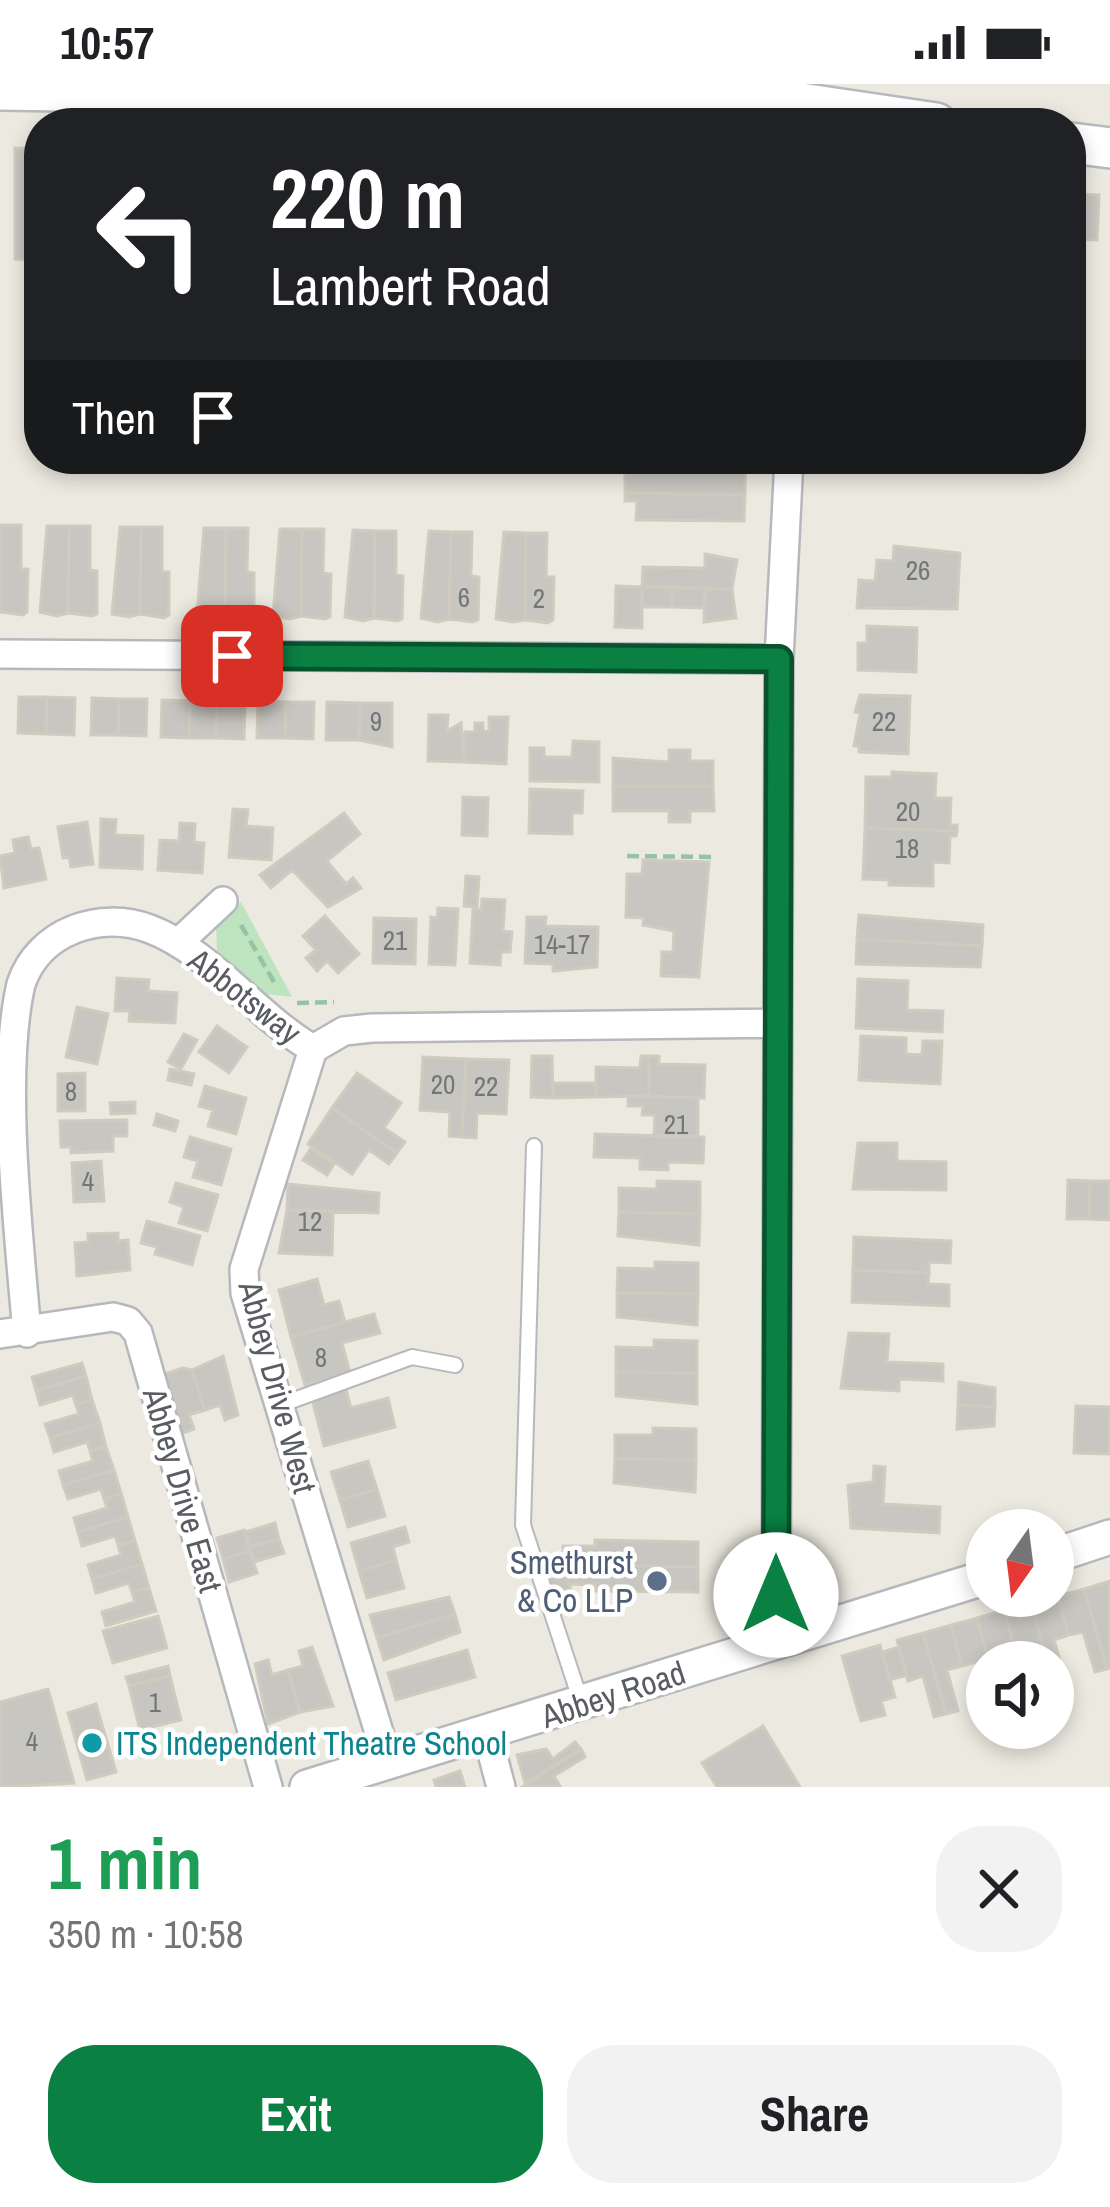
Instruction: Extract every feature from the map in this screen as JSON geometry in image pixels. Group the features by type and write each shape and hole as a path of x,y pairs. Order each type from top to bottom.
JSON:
{"main road":[{"path":"0,91 801,103 835,108"}],"street":[{"path":"776,1642 779,659 788,474"},
{"path":"0,654 779,659"},
{"name":"Abbotsway","path":"178,943 221,902"},
{"name":"Abbotsway","path":"13,1334 10,1093 16,1005 27,968 53,939 88,924 143,926 178,943 281,1030 313,1049"},
{"path":"313,1049 344,1031 360,1029 777,1023"},
{"name":"Abbey Drive West","path":"313,1049 244,1269 245,1293 388,1762"},
{"name":"Abbey Drive East","path":"13,1334 113,1317 128,1322 137,1333 268,1787"},
{"path":"1074,1551 1108,1542"},
{"name":"Abbey Road","path":"307,1787 966,1583"},
{"path":"488,1734 501,1787"}],"lane":[{"path":"534,1146 523,1525 582,1705"},
{"path":"280,1406 412,1358 455,1365"}],"path":[{"path":"627,856 715,857"},
{"path":"221,902 242,926 275,984"},
{"path":"286,1004 354,1002 360,1029"}],"green space":[{"path":"241,902 292,997 266,994 217,951 216,924"}],"building":[{"path":"15,148 24,148 24,259 15,259"},
{"path":"1086,195 1099,195 1097,240 1086,240"},
{"path":"625,474 745,474 745,495 625,493"},
{"path":"625,493 745,495 744,521 636,520 637,501 625,501"},
{"path":"0,525 21,525 21,569 28,569 27,612 23,615 0,612"},
{"path":"47,526 69,526 68,613 57,616 40,612"},
{"path":"69,526 90,526 90,570 97,571 97,614 92,616 68,613"},
{"path":"120,527 141,527 140,614 129,617 112,614"},
{"path":"141,527 162,527 162,572 169,572 169,615 164,618 140,614"},
{"path":"204,528 226,528 225,615 214,618 197,614"},
{"path":"226,528 248,528 247,572 254,573 254,616 249,618 225,615"},
{"path":"280,529 302,529 301,616 290,619 273,616"},
{"path":"302,529 324,529 323,573 331,574 330,617 325,619 301,616"},
{"path":"353,530 375,531 374,618 363,621 345,617"},
{"path":"375,531 396,531 396,575 403,576 402,619 398,621 374,618"},
{"path":"429,531 451,532 449,619 438,622 421,618"},
{"path":"451,532 472,532 471,576 479,577 478,620 473,622 449,619"},
{"path":"504,532 526,533 525,620 496,619"},
{"path":"526,533 547,533 546,577 554,577 553,620 548,623 525,620"},
{"path":"894,546 960,553 957,609 857,608 859,580 875,581 877,560 893,561"},
{"path":"705,554 737,560 732,589 642,587 643,567 705,568"},
{"path":"616,586 642,587 642,628 615,627"},
{"path":"642,587 672,587 672,607 642,607"},
{"path":"672,587 705,588 704,608 672,607"},
{"path":"705,588 732,589 736,618 704,622"},
{"path":"867,626 917,628 916,672 858,670 858,643 867,643"},
{"path":"860,695 910,696 908,754 859,752 859,746 854,746"},
{"path":"19,697 47,697 46,734 18,733"},
{"path":"47,697 75,698 74,735 46,734"},
{"path":"92,698 119,699 118,735 91,735"},
{"path":"119,699 147,699 146,736 118,735"},
{"path":"162,700 190,701 189,738 161,737"},
{"path":"190,701 217,702 216,738 189,738"},
{"path":"258,701 286,702 285,738 257,738"},
{"path":"217,702 245,702 244,739 216,738"},
{"path":"286,702 314,702 313,739 285,738"},
{"path":"327,702 360,703 359,740 326,740"},
{"path":"360,703 392,703 392,747 359,740"},
{"path":"429,715 448,715 447,731 461,723 464,762 428,761"},
{"path":"489,717 508,717 506,764 464,762 465,732 475,732 475,723 483,723 483,731 489,732"},
{"path":"573,741 599,742 599,782 530,781 530,748 544,748 544,757 572,757"},
{"path":"669,750 690,750 690,761 713,761 713,786 613,786 613,758 669,762"},
{"path":"892,772 936,774 935,798 951,798 950,825 957,825 957,831 865,828 866,777 892,777"},
{"path":"613,786 713,786 714,811 690,811 690,822 669,822 669,811 613,811"},
{"path":"530,789 583,791 582,813 572,813 572,834 529,833"},
{"path":"463,797 488,798 487,836 462,835"},
{"path":"233,809 248,810 246,826 273,828 271,860 229,857"},
{"path":"344,813 360,834 327,861 346,884 353,878 361,888 328,907 292,870 271,888 260,875"},
{"path":"101,819 116,820 115,835 143,836 142,869 100,867"},
{"path":"87,822 93,864 71,867 69,857 63,858 58,827"},
{"path":"180,823 195,824 194,842 204,843 202,873 158,870 160,840 179,841"},
{"path":"865,828 957,831 950,836 949,863 933,862 933,886 889,885 889,880 863,879"},
{"path":"28,837 31,849 39,848 46,879 4,888 0,856 15,853 13,840"},
{"path":"643,860 709,862 699,977 661,976 662,952 673,952 674,931 643,925 644,918 626,917 627,874 642,874"},
{"path":"466,876 479,877 477,907 464,906"},
{"path":"482,899 505,900 503,931 512,932 510,952 501,952 500,965 470,963 473,909 481,910"},
{"path":"438,908 458,909 455,965 429,964 431,917 437,918"},
{"path":"859,915 983,925 982,946 857,939"},
{"path":"325,916 359,954 338,973 327,961 317,971 306,958 316,950 303,936"},
{"path":"527,917 546,917 545,926 598,927 597,967 553,971 553,964 525,963"},
{"path":"374,918 416,919 415,964 373,963"},
{"path":"857,939 982,946 980,967 856,964"},
{"path":"117,978 149,980 148,991 177,993 175,1023 129,1021 130,1011 115,1011"},
{"path":"858,979 908,981 907,1010 943,1011 942,1032 856,1028"},
{"path":"77,1007 108,1014 97,1064 66,1057"},
{"path":"217,1026 247,1047 229,1073 199,1052"},
{"path":"184,1034 197,1040 181,1069 168,1062"},
{"path":"861,1036 906,1038 906,1054 922,1055 923,1041 942,1041 940,1084 859,1080"},
{"path":"532,1056 552,1056 553,1098 531,1097"},
{"path":"641,1056 649,1056 649,1096 596,1097 596,1067 640,1068"},
{"path":"649,1056 659,1056 659,1064 705,1065 704,1098 649,1096"},
{"path":"423,1057 466,1059 462,1137 449,1136 450,1112 420,1110"},
{"path":"466,1059 509,1060 506,1114 477,1113 476,1138 462,1137"},
{"path":"170,1069 194,1074 191,1085 168,1080"},
{"path":"85,1073 85,1111 58,1111 58,1074"},
{"path":"357,1073 401,1103 384,1128 405,1142 397,1153 332,1108"},
{"path":"553,1083 596,1083 596,1097 553,1098"},
{"path":"205,1086 246,1098 236,1134 208,1126 213,1110 199,1106"},
{"path":"628,1096 698,1098 698,1137 654,1136 655,1115 642,1115 643,1106 628,1106"},
{"path":"135,1102 135,1113 111,1114 110,1103"},
{"path":"332,1108 397,1153 389,1164 369,1150 352,1174 308,1144"},
{"path":"157,1114 178,1121 175,1131 154,1125"},
{"path":"127,1120 127,1136 113,1136 113,1151 71,1153 71,1147 61,1147 60,1121"},
{"path":"595,1134 704,1137 703,1163 668,1162 668,1170 640,1169 640,1158 594,1157"},
{"path":"190,1137 231,1149 221,1185 193,1177 198,1161 184,1157"},
{"path":"858,1143 897,1143 897,1161 946,1162 946,1190 853,1189"},
{"path":"311,1148 334,1164 327,1175 303,1160"},
{"path":"101,1161 104,1201 74,1202 72,1163"},
{"path":"1068,1180 1090,1181 1089,1219 1067,1219"},
{"path":"657,1181 700,1182 700,1214 619,1212 619,1188 657,1189"},
{"path":"1090,1181 1110,1181 1110,1220 1089,1219"},
{"path":"176,1183 218,1195 207,1231 179,1223 184,1207 170,1202"},
{"path":"288,1184 379,1193 378,1213 287,1210"},
{"path":"287,1210 333,1211 332,1255 279,1253"},
{"path":"619,1212 700,1214 699,1245 618,1236"},
{"path":"147,1221 200,1236 192,1265 155,1254 157,1247 141,1243"},
{"path":"118,1233 118,1241 128,1240 130,1270 77,1276 75,1243 88,1242 88,1234"},
{"path":"854,1237 951,1241 950,1263 929,1262 929,1273 853,1270"},
{"path":"655,1262 698,1263 698,1294 617,1293 618,1268 655,1269"},
{"path":"853,1270 929,1273 928,1284 949,1285 949,1306 852,1302"},
{"path":"317,1279 324,1305 339,1301 345,1322 291,1337 279,1290"},
{"path":"617,1293 698,1294 697,1325 617,1317"},
{"path":"374,1314 380,1333 342,1343 350,1373 305,1385 291,1337"},
{"path":"849,1333 889,1334 887,1362 943,1364 943,1381 899,1379 899,1391 841,1388"},
{"path":"654,1340 697,1341 697,1373 616,1372 616,1347 654,1348"},
{"path":"223,1356 238,1415 225,1420 220,1405 205,1410 192,1370"},
{"path":"82,1363 86,1376 36,1391 32,1377"},
{"path":"192,1370 205,1410 189,1415 194,1429 181,1434 159,1376"},
{"path":"616,1372 697,1373 697,1404 616,1396"},
{"path":"86,1376 92,1400 76,1405 73,1395 40,1405 36,1391"},
{"path":"959,1382 995,1388 995,1407 958,1405"},
{"path":"345,1386 351,1408 388,1398 395,1427 324,1446 311,1395"},
{"path":"92,1400 100,1423 50,1438 45,1424 79,1414 76,1405"},
{"path":"958,1405 995,1407 994,1426 957,1429"},
{"path":"1076,1406 1110,1407 1109,1454 1074,1453"},
{"path":"100,1423 106,1447 90,1451 87,1442 54,1452 50,1438"},
{"path":"653,1428 696,1429 696,1460 615,1459 615,1435 653,1435"},
{"path":"106,1447 114,1470 63,1485 59,1471 93,1461 90,1451"},
{"path":"615,1459 696,1460 695,1492 614,1483"},
{"path":"368,1461 377,1489 340,1500 331,1472"},
{"path":"874,1466 885,1467 883,1504 940,1507 939,1533 851,1528 848,1485 873,1482"},
{"path":"114,1470 121,1493 104,1499 101,1489 68,1499 63,1485"},
{"path":"377,1489 385,1516 348,1527 340,1500"},
{"path":"121,1493 128,1517 78,1532 74,1518 107,1508 104,1499"},
{"path":"128,1517 135,1541 118,1545 115,1536 82,1546 78,1532"},
{"path":"275,1523 279,1539 250,1547 245,1532"},
{"path":"405,1527 409,1542 393,1547 396,1560 359,1571 351,1543"},
{"path":"244,1530 250,1551 223,1559 217,1538"},
{"path":"279,1539 284,1553 254,1562 250,1547"},
{"path":"595,1540 698,1542 698,1567 564,1565 563,1546 595,1546"},
{"path":"135,1541 142,1564 92,1579 88,1565 121,1555 118,1545"},
{"path":"250,1551 257,1573 229,1582 223,1559"},
{"path":"396,1560 404,1588 367,1598 359,1571"},
{"path":"541,1563 564,1565 576,1608 557,1614"},
{"path":"142,1564 149,1588 132,1592 129,1583 96,1593 92,1579"},
{"path":"564,1565 698,1567 698,1592 594,1591 595,1585 569,1584"},
{"path":"1110,1581 1110,1668 1107,1669 1084,1589"},
{"path":"149,1588 156,1611 106,1626 102,1612 135,1602 132,1592"},
{"path":"1084,1589 1107,1669 1095,1672 1083,1632 1069,1635 1064,1617 1074,1617 1074,1592"},
{"path":"449,1597 455,1614 377,1638 370,1615"},
{"path":"455,1614 460,1632 384,1660 377,1638"},
{"path":"158,1616 167,1648 113,1663 103,1631"},
{"path":"1006,1617 1035,1617 1041,1641 1013,1641"},
{"path":"1006,1617 1013,1641 983,1641 977,1618"},
{"path":"1035,1617 1064,1617 1069,1635 1041,1641"},
{"path":"977,1618 983,1641 966,1641 966,1665 962,1666 951,1625"},
{"path":"951,1625 962,1666 947,1670 958,1711 946,1714 923,1633"},
{"path":"923,1633 946,1714 934,1717 923,1676 908,1681 897,1640"},
{"path":"880,1645 895,1697 881,1701 885,1715 861,1721 842,1656"},
{"path":"312,1647 333,1706 300,1712 288,1670 303,1666 299,1651"},
{"path":"899,1647 907,1675 890,1680 882,1652"},
{"path":"467,1650 475,1677 396,1700 388,1673"},
{"path":"268,1660 272,1675 288,1670 300,1712 268,1724 255,1664"},
{"path":"168,1666 170,1676 129,1686 126,1677"},
{"path":"170,1676 181,1720 140,1730 129,1686"},
{"path":"48,1689 74,1783 0,1787 0,1702"},
{"name":"ITS Independent Theatre School","path":"96,1704 116,1772 87,1780 68,1713"},
{"path":"763,1726 800,1787 717,1787 702,1763"},
{"path":"575,1742 581,1749 525,1783 517,1755 546,1749 553,1759"},
{"path":"581,1749 585,1757 554,1776 560,1786 522,1787"},
{"path":"460,1771 465,1787 436,1787 434,1780"}],"place":[{"name":"Smethurst & Co LLP","path":"657,1581"},
{"name":"ITS Independent Theatre School","path":"92,1743"}],"route":[{"path":"232,656 779,659 776,1595"}]}
